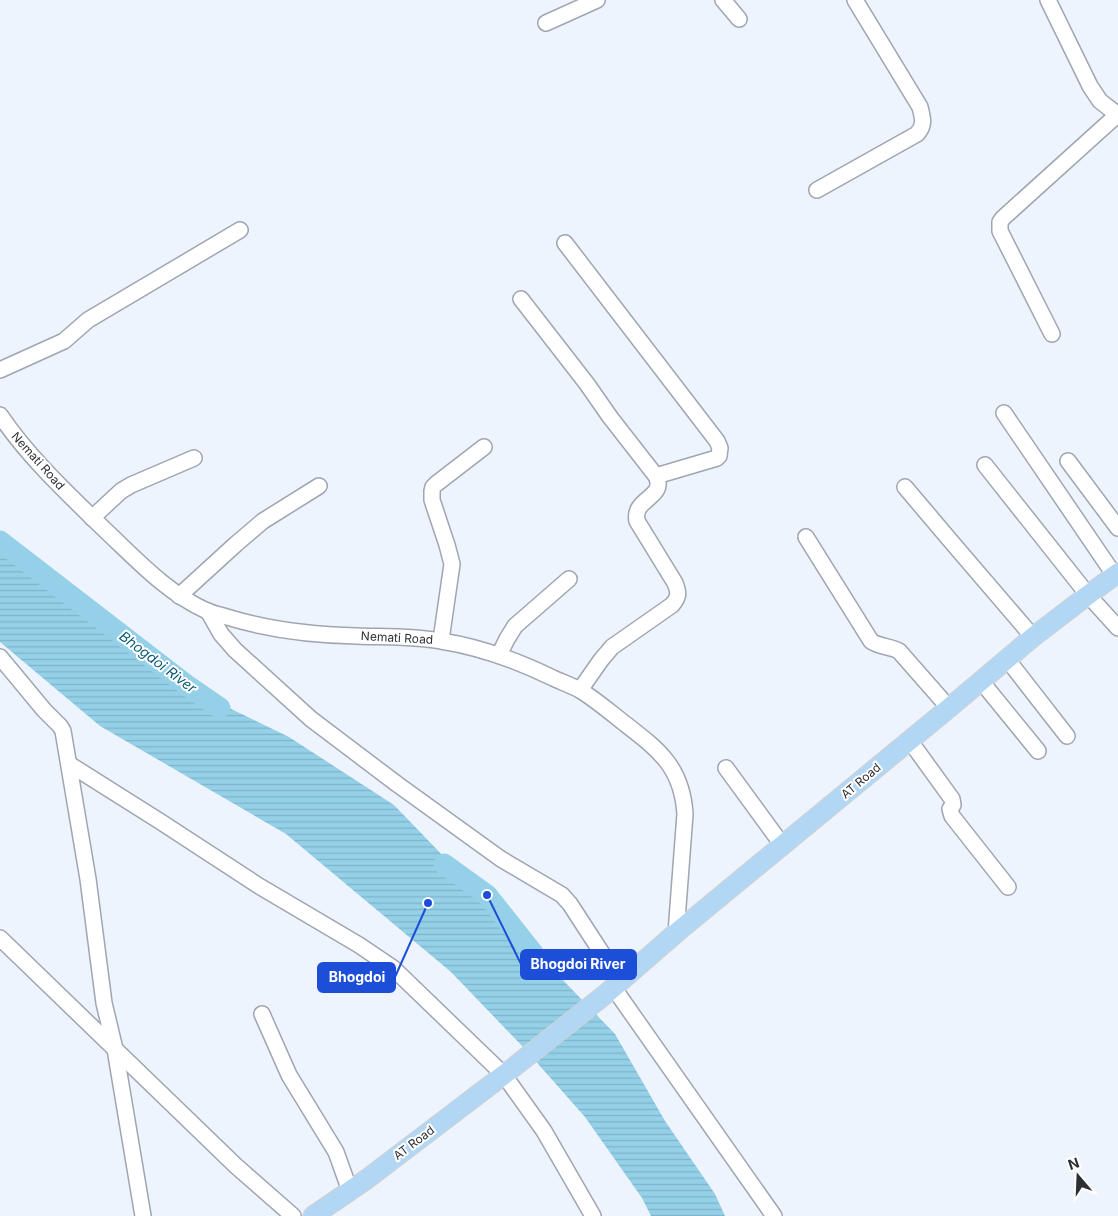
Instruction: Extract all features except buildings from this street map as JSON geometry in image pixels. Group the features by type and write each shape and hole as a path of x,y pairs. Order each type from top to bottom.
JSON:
{"main road":[{"name":"AT Road","path":"313,1216 350,1191 509,1071 613,987 1033,637 1116,574"}],"street":[{"path":"546,23 597,0"},
{"path":"723,0 739,19"},
{"path":"817,190 917,134 922,129 923,117 920,107 855,0"},
{"path":"1048,0 1090,86 1100,101 1117,115 1000,222 1000,231 1052,334"},
{"path":"0,370 64,341 88,320 240,230"},
{"path":"565,243 682,395 720,448 720,456 717,458 656,476"},
{"path":"521,299 656,476 659,487 637,509 636,521 678,590 678,596 672,604 612,647 580,690"},
{"name":"Nemati Road","path":"0,414 9,429 39,464 92,518 166,587 208,612 279,630 441,640 500,655 531,667 580,690 608,710 648,742 666,760 675,773 681,788 685,814 676,933"},
{"path":"1004,414 1116,574"},
{"path":"441,640 452,564 448,545 432,500 432,491 436,484 484,447"},
{"path":"92,518 121,491 131,485 194,458"},
{"path":"1068,461 1118,528"},
{"path":"985,466 1088,594 1118,628"},
{"path":"179,596 263,521 319,486"},
{"path":"905,487 1033,637"},
{"path":"806,536 871,641 899,651 949,708"},
{"path":"500,655 506,639 515,626 570,579"},
{"path":"208,612 221,634 234,650 311,719 501,859 562,896 570,904 613,987 774,1216"},
{"path":"0,657 44,710 60,726 63,732 88,879 104,1004 115,1049 143,1216"},
{"path":"1007,659 1066,736"},
{"path":"982,681 1038,751"},
{"path":"910,741 952,799 953,803 950,810 952,816 1008,887"},
{"path":"69,764 259,886 378,957 404,979 509,1071 593,1216"},
{"path":"726,768 783,846"},
{"path":"0,938 236,1166 294,1216"},
{"path":"262,1014 289,1075 336,1152 350,1191"}],"water":[{"path":"0,548 114,638 186,687 289,737 394,805 615,1034 665,1121 715,1194 725,1216 651,1216 642,1198 585,1117 524,1048 451,972 286,834 100,726 0,642"}],"waterway":[{"name":"Bhogdoi River","path":"0,541 188,686 220,708"},
{"name":"Bhogdoi River","path":"444,864 487,895 533,953"}],"place":[{"name":"Bhogdoi River","path":"487,895"},
{"name":"Bhogdoi","path":"428,903"}]}
